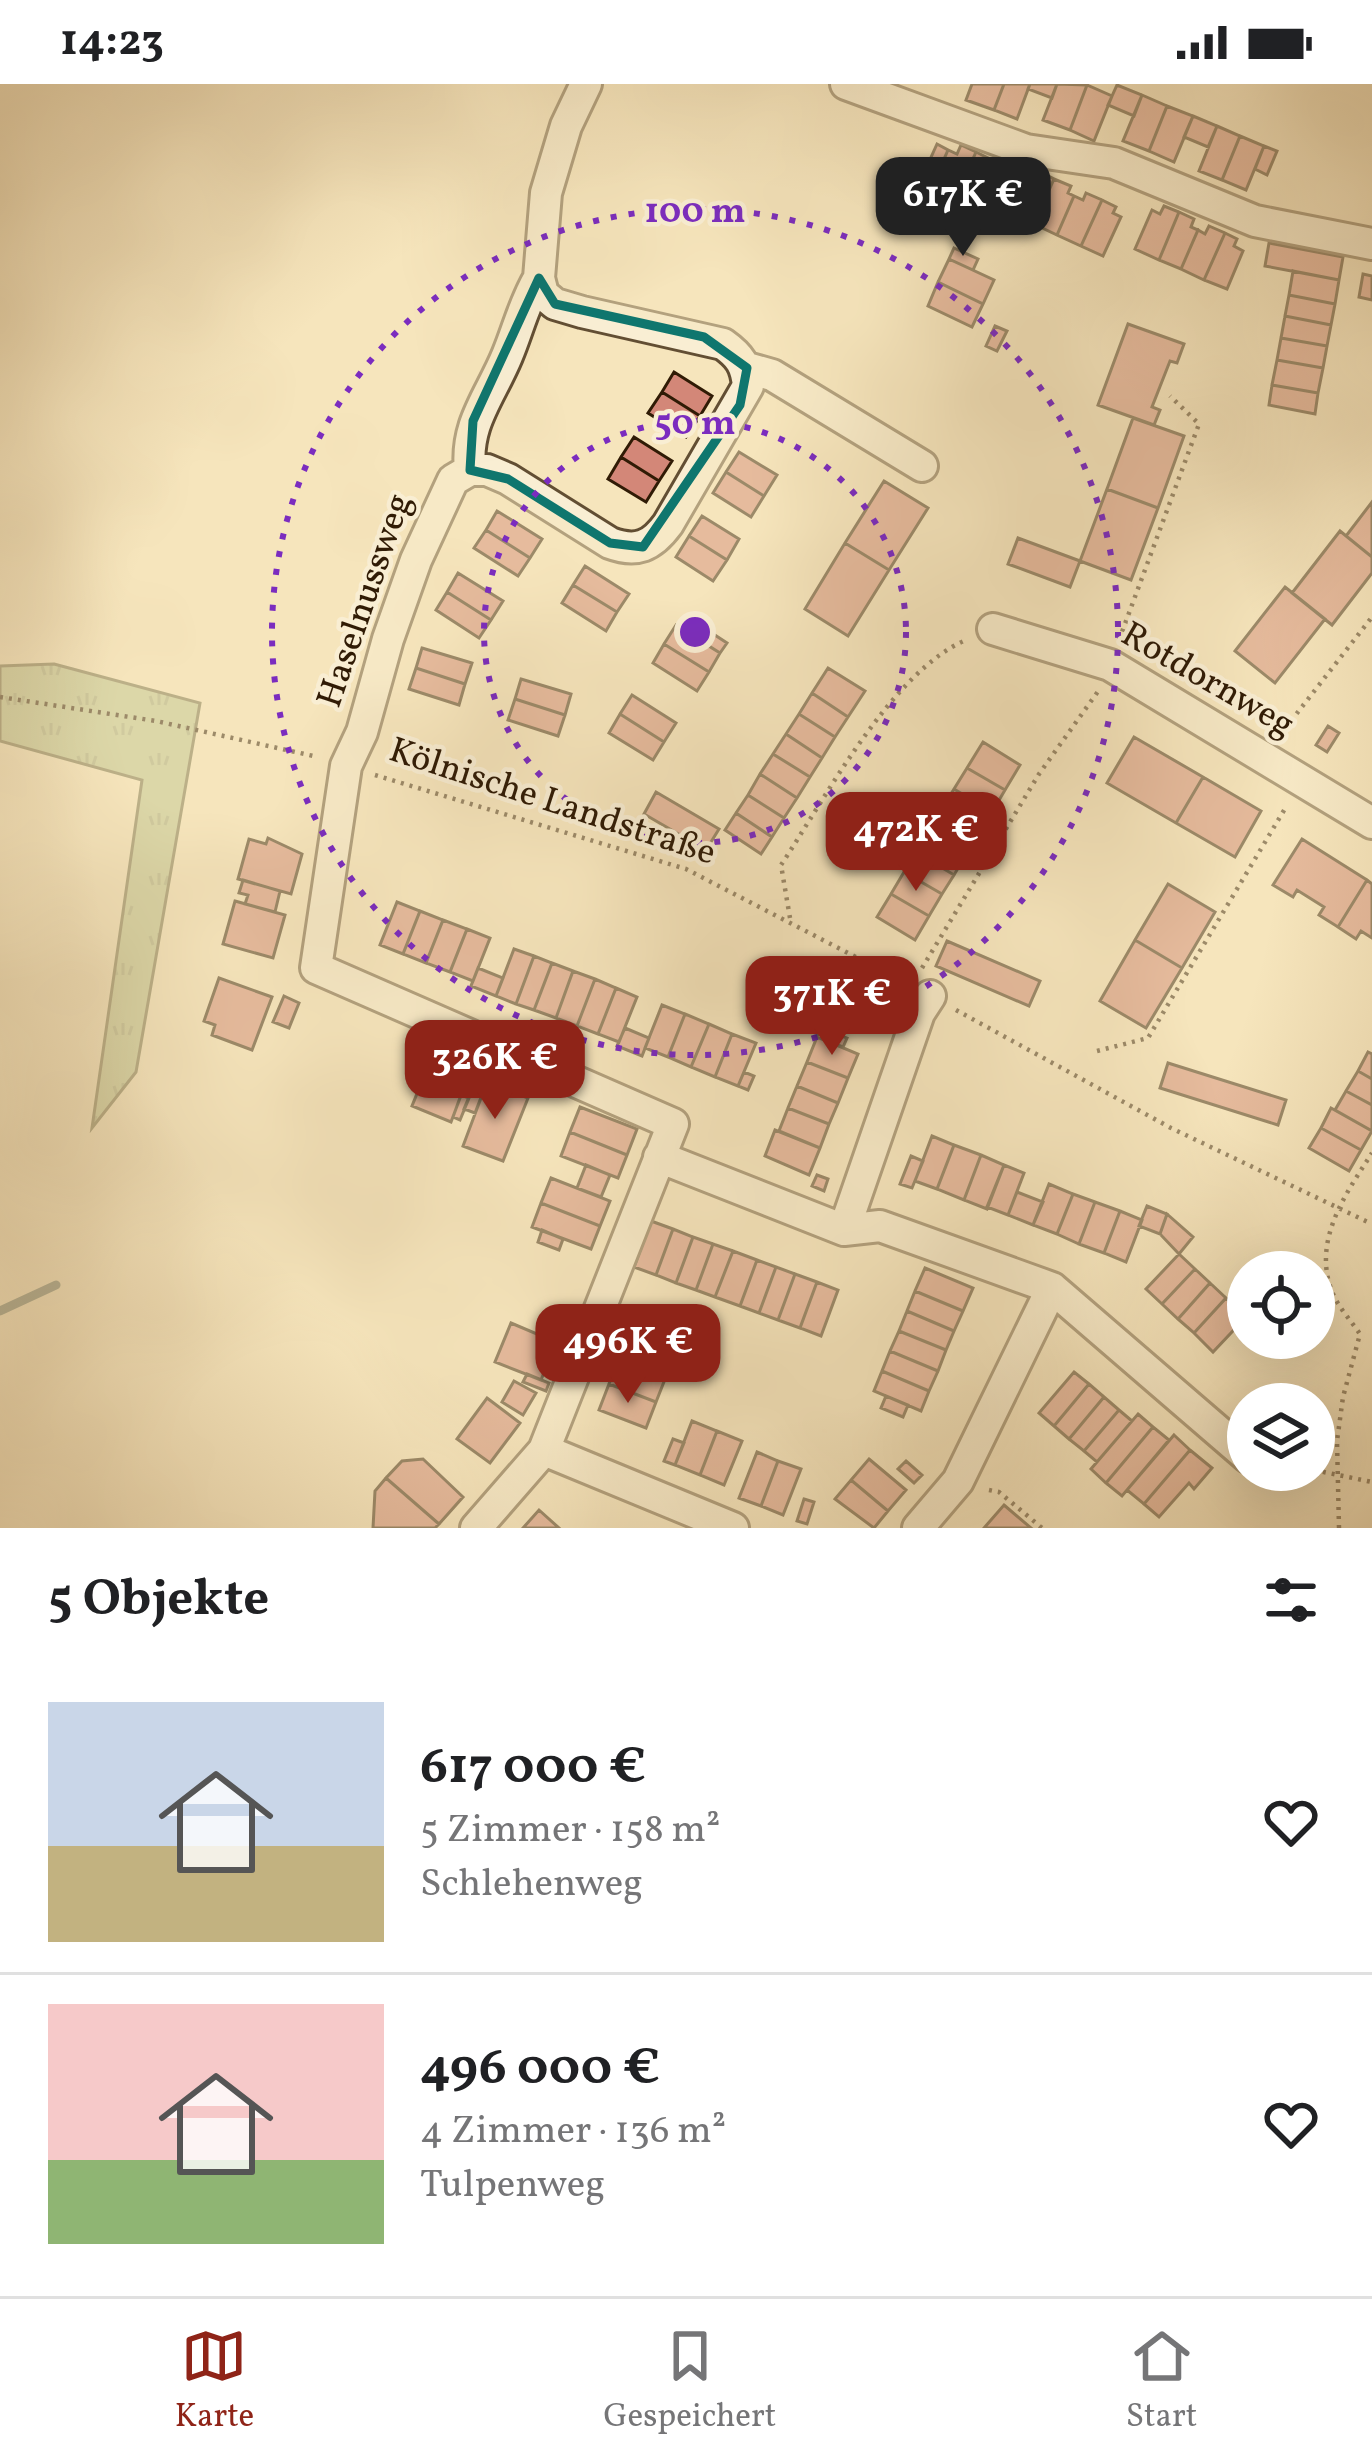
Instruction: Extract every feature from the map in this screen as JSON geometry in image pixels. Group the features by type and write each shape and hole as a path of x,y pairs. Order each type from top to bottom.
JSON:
{"street":[{"path":"539,278 543,294 555,304 704,337 738,354 747,368 748,386 740,404 668,524 656,540 643,547 627,549 610,543 508,479 488,470 470,470 467,447 473,421 539,278 551,169 586,84"},
{"path":"846,84 921,95 1027,150 1114,164 1255,221 1372,244"},
{"path":"747,368 772,375 922,466"},
{"name":"Haselnussweg","path":"470,470 453,480 442,496 388,639 362,732 346,766 316,968 673,1124 659,1157"},
{"name":"Rotdornweg","path":"993,629 1110,665 1372,823"},
{"path":"844,1230 919,1013 921,991"},
{"path":"476,1528 544,1450 659,1157 844,1230 880,1226 1052,1288 1227,1439"},
{"path":"918,1528 958,1481 1052,1288"},
{"path":"544,1450 734,1528"}],"path":[{"path":"921,991 1039,774 1096,700 1199,424 1171,396"},
{"path":"1261,758 1372,617"},
{"path":"790,921 781,865 876,720 942,650 993,629"},
{"name":"Kölnische Landstraße","path":"0,697 295,749 686,869 1171,1128 1372,1224"},
{"path":"1097,1051 1148,1038 1302,782"},
{"path":"1339,1528 1337,1441 1360,1334 1332,1292 1326,1244 1336,1209 1372,1153"},
{"path":"1335,1473 1372,1482"},
{"path":"958,1481 999,1492 1042,1528"}],"highlighted area":[{"path":"539,278 555,304 704,337 747,368 740,405 643,547 610,543 508,479 470,470 473,421"}],"green space":[{"path":"54,664 200,703 136,1072 92,1128 142,780 0,741 0,666"}],"building":[{"path":"972,84 1004,84 994,110 966,100"},
{"path":"1004,84 1030,84 1017,119 994,110"},
{"path":"1030,84 1057,84 1052,98 1028,89"},
{"path":"1057,84 1087,85 1070,130 1043,120"},
{"path":"1087,85 1112,96 1094,141 1070,130"},
{"path":"1117,85 1142,95 1134,116 1108,105"},
{"path":"1142,95 1167,106 1149,151 1123,141"},
{"path":"1167,106 1193,116 1174,162 1149,151"},
{"path":"1193,116 1217,126 1208,147 1184,137"},
{"path":"1217,126 1240,136 1222,180 1199,171"},
{"path":"1240,136 1264,146 1246,190 1222,180"},
{"path":"937,144 948,150 931,189 919,184"},
{"path":"961,145 976,152 955,199 931,189 948,150 957,154"},
{"path":"1264,146 1277,151 1267,175 1255,169"},
{"path":"976,152 990,159 986,167 994,171 978,210 955,199"},
{"path":"1039,171 1054,179 1034,224 1011,214 1028,175 1036,179"},
{"path":"1054,179 1071,186 1068,193 1074,196 1057,235 1034,224"},
{"path":"1086,193 1102,200 1081,246 1057,235 1074,196 1083,200"},
{"path":"1102,200 1116,207 1113,213 1121,217 1103,256 1081,246"},
{"path":"1164,206 1179,212 1159,260 1135,249 1152,210 1160,214"},
{"path":"1179,212 1194,219 1191,227 1198,230 1181,269 1159,260"},
{"path":"1209,226 1225,233 1204,280 1181,269 1198,230 1205,234"},
{"path":"1225,233 1237,239 1234,246 1243,251 1227,289 1204,280"},
{"path":"1269,243 1343,257 1339,280 1265,266"},
{"path":"954,248 978,259 973,270 949,259"},
{"path":"949,259 994,280 983,304 938,282"},
{"path":"1293,271 1339,280 1335,304 1289,295"},
{"path":"1363,274 1372,276 1372,300 1359,297"},
{"path":"938,282 983,304 972,327 928,306"},
{"path":"1289,295 1335,304 1331,325 1285,316"},
{"path":"1285,316 1331,325 1327,346 1281,338"},
{"path":"1128,324 1184,344 1177,363 1170,361 1152,407 1160,410 1154,425 1098,405"},
{"path":"995,326 1007,331 997,351 986,346"},
{"path":"1281,338 1327,346 1323,368 1277,360"},
{"path":"1277,360 1323,368 1318,393 1272,385"},
{"path":"674,372 712,396 700,416 662,392"},
{"path":"1272,385 1318,393 1315,414 1269,405"},
{"path":"662,392 700,416 686,437 648,413"},
{"path":"1133,418 1184,436 1158,508 1107,489"},
{"path":"634,437 672,461 659,481 621,457"},
{"path":"739,452 777,475 764,496 726,472"},
{"path":"621,457 659,481 646,502 608,479"},
{"path":"726,472 764,496 751,517 713,493"},
{"path":"884,481 928,508 889,570 845,543"},
{"path":"1107,489 1158,508 1131,580 1080,561"},
{"path":"1372,502 1372,557 1346,536"},
{"path":"497,511 542,539 530,558 486,530"},
{"path":"702,516 739,539 727,560 689,536"},
{"path":"486,530 530,558 518,576 474,548"},
{"path":"1340,531 1372,557 1372,573 1332,625 1292,593"},
{"path":"689,536 727,560 713,581 676,557"},
{"path":"1018,538 1080,561 1070,587 1008,564"},
{"path":"845,543 889,570 848,636 805,609"},
{"path":"585,566 629,594 617,612 573,585"},
{"path":"458,573 503,601 491,620 447,592"},
{"path":"573,585 617,612 606,631 562,603"},
{"path":"1285,587 1325,619 1275,683 1235,651"},
{"path":"447,592 491,620 479,638 436,610"},
{"path":"698,624 727,643 720,653 691,635"},
{"path":"676,625 720,653 709,672 664,644"},
{"path":"664,644 709,672 697,691 653,663"},
{"path":"422,648 472,663 465,684 416,668"},
{"path":"416,668 465,684 459,705 409,689"},
{"path":"828,668 865,691 848,717 812,693"},
{"path":"521,679 571,694 565,715 515,699"},
{"path":"812,693 848,717 835,737 799,714"},
{"path":"632,695 676,723 664,742 620,714"},
{"path":"515,699 565,715 558,736 508,720"},
{"path":"620,714 664,742 653,760 609,733"},
{"path":"799,714 835,737 822,758 786,734"},
{"path":"1328,726 1339,733 1327,752 1316,745"},
{"path":"786,734 822,758 810,777 773,754"},
{"path":"1134,737 1203,777 1176,823 1107,783"},
{"path":"983,742 1020,765 1005,790 967,768"},
{"path":"773,754 810,777 797,798 760,774"},
{"path":"967,768 1005,790 992,812 954,789"},
{"path":"760,774 797,798 784,818 748,795"},
{"path":"1203,777 1261,811 1235,857 1176,823"},
{"path":"954,789 992,812 979,833 941,810"},
{"path":"656,792 719,829 706,850 644,814"},
{"path":"748,795 784,818 772,837 736,813"},
{"path":"941,810 979,833 967,853 929,830"},
{"path":"736,813 772,837 761,854 725,830"},
{"path":"929,830 967,853 954,875 916,852"},
{"path":"268,838 302,854 291,894 238,879 249,839 266,844"},
{"path":"1302,839 1367,880 1338,927 1319,915 1324,907 1297,890 1293,897 1273,885"},
{"path":"916,852 954,875 942,894 904,872"},
{"path":"904,872 942,894 929,916 891,894"},
{"path":"243,880 280,891 275,912 245,904 248,895 239,893"},
{"path":"1367,880 1372,884 1372,938 1361,931 1356,939 1338,927"},
{"path":"1168,884 1215,912 1182,968 1135,940"},
{"path":"891,894 929,916 915,940 877,917"},
{"path":"235,901 285,915 273,958 223,944"},
{"path":"397,902 420,911 403,954 380,945"},
{"path":"420,911 443,920 426,963 403,954"},
{"path":"443,920 467,929 450,972 426,963"},
{"path":"467,929 490,938 473,981 450,972"},
{"path":"1135,940 1182,968 1146,1028 1100,1001"},
{"path":"947,941 1040,981 1029,1006 936,966"},
{"path":"514,949 534,956 516,1004 496,996"},
{"path":"534,956 552,963 534,1010 516,1004"},
{"path":"552,963 573,971 556,1018 534,1010"},
{"path":"478,968 503,978 496,996 471,986"},
{"path":"573,971 595,979 577,1026 556,1018"},
{"path":"219,978 272,997 252,1050 212,1035 215,1025 204,1021"},
{"path":"595,979 616,988 598,1034 577,1026"},
{"path":"616,988 637,997 619,1042 598,1034"},
{"path":"284,996 299,1003 289,1028 273,1022"},
{"path":"662,1005 685,1014 668,1057 645,1048"},
{"path":"685,1014 709,1024 691,1067 668,1057"},
{"path":"709,1024 732,1034 715,1077 691,1067"},
{"path":"625,1028 649,1038 642,1056 617,1046"},
{"path":"820,1028 847,1038 843,1047 817,1037"},
{"path":"732,1034 756,1043 738,1086 715,1077"},
{"path":"817,1037 858,1054 848,1078 807,1062"},
{"path":"1368,1052 1372,1054 1372,1079 1358,1071"},
{"path":"431,1059 469,1074 451,1122 412,1106"},
{"path":"807,1062 848,1078 838,1103 797,1086"},
{"path":"1168,1063 1286,1100 1278,1125 1160,1088"},
{"path":"1358,1071 1372,1079 1372,1105 1346,1091"},
{"path":"744,1072 754,1076 748,1090 738,1086"},
{"path":"477,1078 487,1082 475,1113 464,1109"},
{"path":"487,1082 528,1098 503,1161 463,1146"},
{"path":"797,1086 838,1103 829,1124 788,1108"},
{"path":"1346,1091 1372,1105 1372,1131 1335,1110"},
{"path":"461,1095 469,1098 460,1120 453,1117"},
{"path":"580,1107 637,1129 627,1155 570,1132"},
{"path":"788,1108 829,1124 820,1148 779,1131"},
{"path":"1331,1108 1372,1131 1361,1150 1321,1128"},
{"path":"1321,1128 1361,1150 1349,1171 1309,1148"},
{"path":"775,1130 820,1148 809,1175 765,1156"},
{"path":"570,1132 627,1155 618,1178 561,1156"},
{"path":"932,1136 954,1145 937,1189 915,1181"},
{"path":"954,1145 981,1155 964,1200 937,1189"},
{"path":"981,1155 1004,1165 987,1209 964,1200"},
{"path":"911,1156 923,1161 912,1188 900,1184"},
{"path":"586,1165 610,1175 601,1197 577,1188"},
{"path":"1004,1165 1024,1173 1008,1215 987,1207"},
{"path":"817,1175 828,1179 824,1191 812,1186"},
{"path":"551,1178 610,1201 600,1226 541,1203"},
{"path":"1049,1184 1073,1194 1057,1234 1033,1225"},
{"path":"1017,1192 1043,1202 1033,1225 1008,1215"},
{"path":"1073,1194 1095,1202 1079,1244 1057,1234"},
{"path":"1095,1202 1120,1211 1104,1253 1079,1244"},
{"path":"541,1203 600,1226 591,1249 532,1227"},
{"path":"1147,1206 1167,1214 1160,1234 1139,1226"},
{"path":"1120,1211 1142,1220 1126,1262 1104,1253"},
{"path":"1167,1214 1193,1237 1179,1254 1160,1234"},
{"path":"651,1221 673,1229 656,1275 634,1267"},
{"path":"673,1229 693,1237 676,1283 656,1275"},
{"path":"542,1230 563,1239 559,1250 538,1242"},
{"path":"693,1237 713,1244 696,1290 676,1283"},
{"path":"713,1244 733,1251 715,1297 696,1290"},
{"path":"733,1251 757,1260 740,1306 715,1297"},
{"path":"1179,1254 1195,1269 1162,1304 1146,1289"},
{"path":"757,1260 776,1267 759,1313 740,1306"},
{"path":"776,1267 795,1274 778,1320 759,1313"},
{"path":"925,1268 973,1288 963,1311 915,1291"},
{"path":"1195,1269 1210,1283 1178,1319 1162,1304"},
{"path":"795,1274 817,1282 800,1328 778,1320"},
{"path":"817,1282 838,1290 821,1336 800,1328"},
{"path":"1210,1283 1226,1298 1194,1333 1178,1319"},
{"path":"915,1291 963,1311 954,1331 907,1311"},
{"path":"1226,1298 1227,1337 1213,1352 1194,1333"},
{"path":"907,1311 954,1331 946,1350 899,1331"},
{"path":"511,1323 556,1342 541,1380 495,1362"},
{"path":"899,1331 946,1350 938,1371 890,1351"},
{"path":"890,1351 938,1371 929,1391 882,1371"},
{"path":"620,1356 667,1374 656,1402 609,1384"},
{"path":"882,1371 929,1391 921,1411 874,1391"},
{"path":"1074,1372 1089,1384 1054,1426 1039,1413"},
{"path":"527,1374 549,1383 546,1391 523,1382"},
{"path":"514,1381 536,1393 523,1415 502,1402"},
{"path":"609,1384 656,1402 646,1428 599,1410"},
{"path":"1089,1384 1104,1397 1069,1439 1054,1426"},
{"path":"886,1396 908,1405 903,1417 881,1408"},
{"path":"1104,1397 1119,1410 1084,1451 1069,1439"},
{"path":"487,1398 520,1423 490,1463 457,1439"},
{"path":"1119,1410 1132,1421 1097,1462 1084,1451"},
{"path":"1138,1414 1153,1427 1106,1483 1091,1469"},
{"path":"692,1421 717,1431 700,1475 675,1465"},
{"path":"1153,1427 1169,1440 1122,1496 1106,1483"},
{"path":"717,1431 742,1441 724,1485 700,1475"},
{"path":"1174,1435 1190,1450 1144,1504 1127,1490"},
{"path":"673,1439 684,1443 675,1465 664,1461"},
{"path":"1190,1450 1212,1468 1194,1489 1189,1483 1159,1517 1144,1504"},
{"path":"757,1452 778,1461 761,1506 739,1498"},
{"path":"423,1459 463,1497 439,1524 386,1478 402,1461"},
{"path":"869,1459 906,1490 888,1511 851,1480"},
{"path":"778,1461 801,1469 783,1515 761,1506"},
{"path":"906,1461 922,1475 914,1483 898,1469"},
{"path":"386,1478 439,1524 435,1528 373,1528 375,1491"},
{"path":"851,1480 888,1511 874,1528 835,1499"},
{"path":"804,1499 814,1502 807,1524 797,1521"},
{"path":"1004,1505 1031,1528 984,1528"},
{"path":"539,1510 559,1528 523,1528"}],"waterway":[{"path":"0,1311 56,1285"}]}
